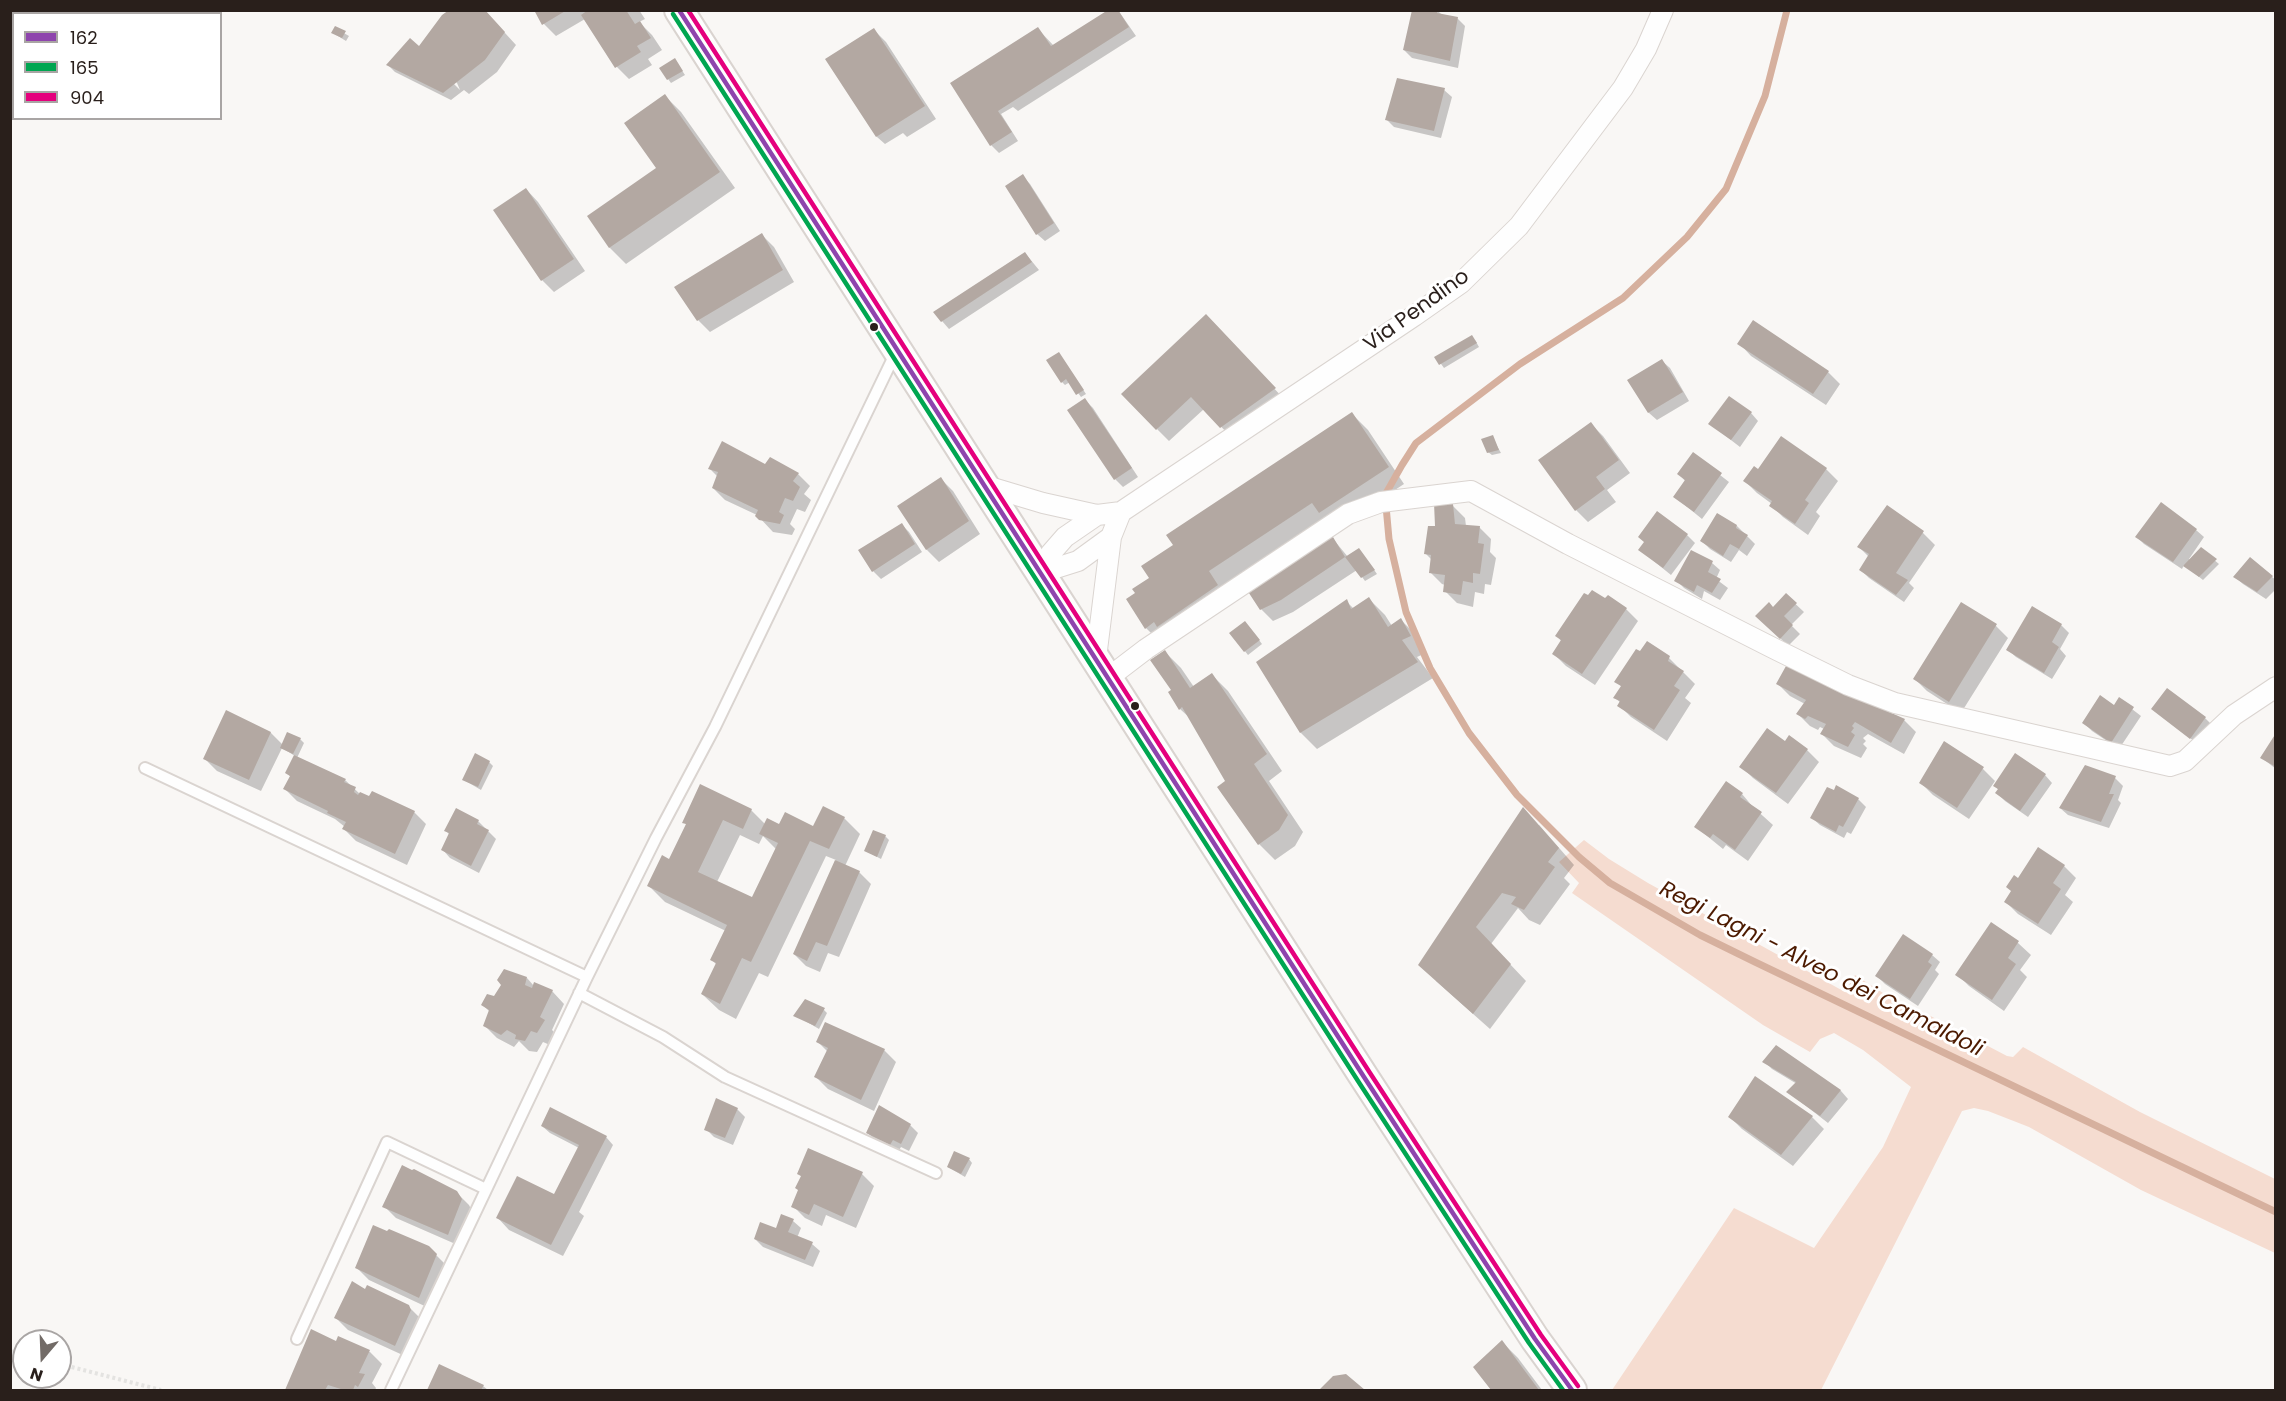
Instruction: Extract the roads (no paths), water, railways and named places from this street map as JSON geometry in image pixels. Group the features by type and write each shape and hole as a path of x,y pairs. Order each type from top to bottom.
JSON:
{"main road":[{"path":"679,10 1535,1339 1572,1390"}],"street":[{"name":"Via Pendino","path":"983,485 1043,503 1096,515 1121,512 1461,283 1519,226 1623,88 1646,50 1663,10"},
{"path":"1121,512 1111,537 1102,668 1146,650 1348,514 1388,502 1471,491 1578,549 1848,684 1895,703 2170,766 2185,761 2234,715 2276,687"},
{"name":"Via Pendino","path":"1040,573 1051,553 1065,537 1096,515"},
{"path":"1040,573 1078,561 1111,537"}],"lane":[{"path":"391,1390 587,976 715,727 897,351"},
{"path":"146,768 587,976"},
{"path":"579,993 663,1037 725,1077 936,1173"},
{"path":"297,1339 387,1142 486,1190"}],"waterway":[{"name":"Regi Lagni - Alveo dei Camaldoli","path":"1787,10 1765,96 1726,189 1687,237 1623,298 1520,364 1416,443 1402,465 1385,495 1389,539 1406,612 1430,668 1469,733 1517,795 1579,857 1610,883 1700,935 2276,1212"}]}
